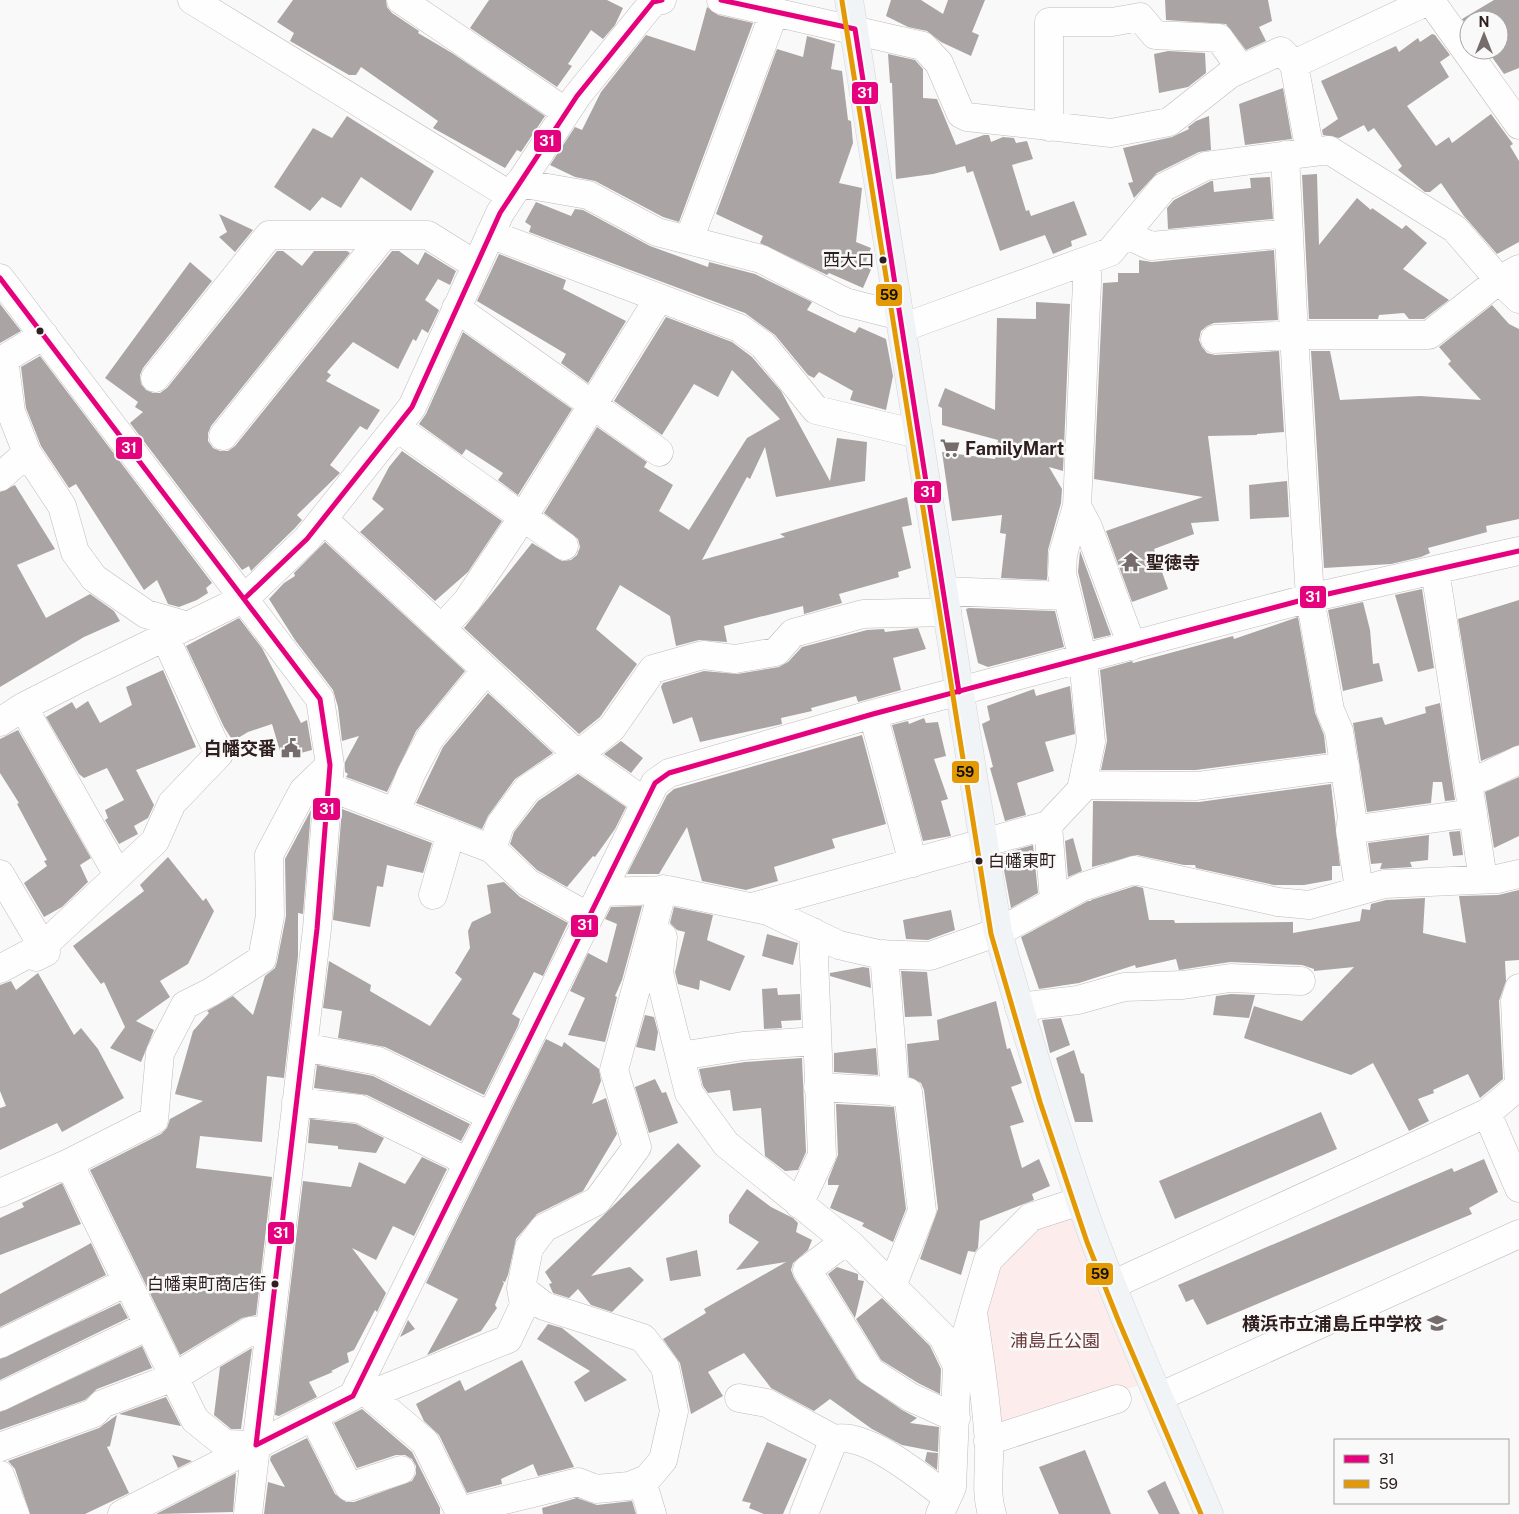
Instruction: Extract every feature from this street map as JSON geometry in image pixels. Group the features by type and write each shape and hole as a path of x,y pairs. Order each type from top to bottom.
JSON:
{"main road":[{"path":"852,9 998,932 1019,1007 1080,1200 1112,1285 1209,1514"}],"street":[{"path":"192,0 515,189 588,195 657,232 761,259 845,302 901,322 1110,252 1164,186 1206,166 1329,150 1455,229 1509,274 1519,299"},
{"path":"401,0 566,112"},
{"path":"721,0 774,13 852,9 923,46 940,63 961,114 967,118 1111,134 1169,122 1230,74 1281,51 1294,64 1298,153 1289,233 1310,598 1330,710 1339,731 1352,818 1350,830 1359,889"},
{"path":"1294,64 1392,8 1430,0 1516,116"},
{"path":"0,722 23,706 245,598 307,538 412,407 500,213 577,96 646,3"},
{"path":"689,240 774,13"},
{"path":"1050,127 1049,22 1112,22 1140,17 1155,35 1219,38 1241,69"},
{"path":"1125,234 1151,246 1289,233"},
{"path":"490,234 739,328 763,345 816,410 918,434"},
{"path":"155,378 269,235 428,235 476,265"},
{"path":"223,436 384,235"},
{"path":"752,907 1048,825 1082,790 1091,742 1083,659 1066,596 1062,574 1062,554 1077,506 1088,260"},
{"path":"1215,339 1294,335 1429,335 1509,274"},
{"path":"0,278 320,698 330,776 317,929 248,1514"},
{"path":"441,629 467,601 523,517 659,298"},
{"path":"456,308 659,452"},
{"path":"0,969 43,946 154,841 172,803 219,754 176,631 146,614 94,578 75,552 62,506 27,453 11,412 2,358 44,335"},
{"path":"396,427 564,546"},
{"path":"0,477 27,453"},
{"path":"1077,506 1088,527 1132,646"},
{"path":"323,519 578,755 645,802"},
{"path":"364,1390 490,1116 655,783 669,773 873,714 1310,598 1519,551"},
{"path":"1435,570 1483,879"},
{"path":"492,849 500,825 527,789 578,755 612,728 653,669 703,655 735,659 776,652 793,634 863,614 945,601 1066,596"},
{"path":"396,812 411,774 430,738 486,670"},
{"path":"23,706 118,875"},
{"path":"873,714 913,862"},
{"path":"1468,781 1486,776 1519,760"},
{"path":"1082,785 1197,786 1344,766"},
{"path":"330,776 396,812 492,849 528,883 589,917"},
{"path":"0,1193 69,1163 154,1120 160,1052 185,1005 211,992 262,959 270,916 269,855 303,791 330,776"},
{"path":"1350,830 1473,814"},
{"path":"1048,825 1054,901"},
{"path":"433,895 451,833"},
{"path":"601,892 666,889 768,911 839,945 884,954 930,956 998,932 1082,887 1134,870 1278,902 1309,905 1359,889 1384,884 1483,879 1519,874"},
{"path":"0,874 46,952 0,978"},
{"path":"666,889 660,973 688,1093 726,1144 846,1241 943,1337 957,1366"},
{"path":"122,1514 364,1390 508,1339 524,1305 521,1288 529,1248 544,1228 597,1201 637,1147 614,1070 666,889"},
{"path":"800,1204 822,1155 812,932"},
{"path":"884,954 895,1092"},
{"path":"1019,1007 1078,1000 1124,987 1183,985 1230,978 1302,981"},
{"path":"1112,1285 1486,1113 1519,1086 1515,1001 1519,988"},
{"path":"680,1056 743,1046 816,1041"},
{"path":"303,1047 378,1061 490,1116"},
{"path":"818,1087 908,1092 922,1210 892,1286"},
{"path":"296,1102 360,1109 468,1162"},
{"path":"1486,1113 1519,1188"},
{"path":"69,1163 195,1420 225,1444 256,1445"},
{"path":"739,1398 768,1403 834,1439 844,1436 888,1454 944,1506 952,1487 957,1366 988,1260 1030,1217 1080,1200"},
{"path":"1159,1397 1519,1234"},
{"path":"846,1241 807,1270 870,1371 910,1397 956,1418"},
{"path":"0,1344 127,1282"},
{"path":"364,1390 425,1442 459,1511 578,1482 596,1489 629,1486 647,1479 663,1460 674,1411 665,1367 643,1338 544,1306 521,1288"},
{"path":"973,1313 985,1389 989,1504 992,1514"},
{"path":"0,1397 148,1326"},
{"path":"0,1447 94,1413 102,1404 174,1377 250,1332 269,1329"},
{"path":"988,1441 1108,1398"},
{"path":"313,1416 349,1488 401,1470"},
{"path":"804,1514 834,1439"},
{"path":"0,1475 14,1514"},
{"path":"642,1481 652,1514"}],"green space":[{"name":"浦島丘公園","path":"1075,1209 1147,1383 1001,1427 982,1312 993,1273 1035,1222"}],"building":[{"path":"293,0 386,0 387,7 392,13 419,31 418,33 452,53 545,116 521,152 517,150 505,168 433,128 438,121 361,67 356,75 349,75 290,41 294,33 277,22"},
{"path":"489,0 607,0 623,8 615,25 603,39 591,30 568,64 572,66 557,87 470,28"},
{"path":"891,0 921,0 943,14 948,0 985,0 972,32 979,35 971,56 941,42 927,31 908,27 886,16"},
{"path":"1165,0 1268,0 1272,21 1259,27 1266,41 1246,50 1226,24 1166,20"},
{"path":"1494,0 1519,0 1519,68 1504,74 1494,60 1509,60 1509,10 1477,10"},
{"path":"707,7 718,15 753,23 679,222 663,217 595,181 575,177 550,165 575,127 582,130 601,92 646,35 695,51"},
{"path":"1432,34 1435,35 1450,55 1440,62 1449,77 1407,106 1436,146 1449,137 1452,143 1491,114 1513,144 1510,146 1519,161 1519,242 1497,254 1464,216 1441,183 1430,192 1425,192 1398,170 1402,166 1374,128 1368,132 1364,125 1339,138 1323,135 1322,130 1338,119 1321,81 1396,46 1399,52 1418,38 1420,42"},
{"path":"807,36 835,44 831,69 842,71 853,143 839,183 862,188 856,242 871,248 866,261 873,265 863,288 829,273 827,275 760,243 763,236 716,214 777,49 803,57"},
{"path":"1168,51 1205,53 1206,73 1188,87 1159,93 1154,54"},
{"path":"888,54 915,60 923,69 923,98 937,99 956,145 984,135 989,135 991,142 1003,137 1014,138 1016,143 1027,141 1033,159 1012,165 1026,211 1029,210 1031,216 1074,201 1087,235 1071,241 1072,246 1053,254 1045,235 1000,251 973,171 967,173 965,166 933,174 896,179 892,83 890,83"},
{"path":"1283,88 1292,139 1245,145 1239,104"},
{"path":"347,116 434,171 411,211 361,177 341,208 322,197 310,211 274,187 313,128 332,138"},
{"path":"1209,116 1211,150 1199,152 1157,173 1134,198 1128,183 1133,182 1123,148 1172,137 1189,129 1188,127 1196,121"},
{"path":"1317,174 1319,245 1357,198 1371,210 1372,208 1402,229 1406,225 1427,243 1403,269 1449,300 1424,319 1409,319 1404,313 1379,315 1378,319 1309,319 1302,175"},
{"path":"1270,177 1273,219 1168,229 1167,208 1174,200 1211,181 1213,181 1214,192 1251,188 1250,178"},
{"path":"536,202 571,216 575,209 583,210 650,246 708,267 709,262 755,274 812,302 807,310 855,333 859,327 886,339 893,376 886,410 850,400 853,391 819,372 814,378 808,375 775,335 745,313 529,232 531,226 525,222"},
{"path":"219,214 253,230 235,252 219,237 227,232"},
{"path":"1274,250 1278,320 1214,323 1201,331 1199,340 1207,353 1215,355 1279,351 1284,432 1257,435 1208,436 1219,521 1191,523 1194,534 1154,549 1168,589 1132,602 1106,531 1203,497 1094,479 1103,283 1118,282 1118,273 1139,273 1139,260 1152,262"},
{"path":"277,251 283,251 302,266 314,251 347,251 350,253 211,426 208,433 208,441 213,448 220,451 228,451 235,446 392,251 399,251 418,265 425,252 456,271 450,285 438,279 425,300 439,310 428,333 422,329 416,341 413,339 398,369 353,342 327,372 331,375 326,381 380,410 367,430 360,426 330,465 340,473 297,515 302,520 295,528 251,571 249,566 242,570 130,423 143,412 135,407 138,402 105,378 190,262 212,281 143,368 140,375 141,384 146,390 160,393 167,388"},
{"path":"499,254 566,280 563,289 626,321 588,383 561,363 566,354 477,301"},
{"path":"1036,302 1070,304 1063,471 1049,467 1062,489 1061,503 1048,550 1047,580 1001,578 1006,534 1000,533 1002,515 952,521 942,452 995,459 998,440 942,425 942,408 938,406 945,388 995,410 997,318 1036,319"},
{"path":"0,304 21,331 0,343"},
{"path":"1492,305 1509,324 1519,329 1519,519 1486,526 1487,532 1428,548 1430,553 1421,557 1391,564 1324,568 1311,351 1330,351 1340,400 1420,396 1481,400 1448,364 1451,361 1439,347"},
{"path":"666,317 732,342 752,357 781,391 830,481 837,438 867,442 865,481 776,497 765,447 750,479 747,477 702,560 785,537 780,534 907,497 912,525 902,527 911,568 898,572 899,577 839,594 842,603 804,614 803,606 724,626 727,642 699,640 676,646 670,616 620,585 596,629 637,664 600,717 579,734 464,628 532,543 562,561 571,560 577,555 580,547 578,539 544,513 597,427 647,462 644,467 673,485 659,511 689,530 747,438 780,419 732,370 718,397 694,384 662,435 614,401"},
{"path":"463,332 572,409 518,495 498,480 503,473 466,449 462,455 419,424 426,414"},
{"path":"40,356 212,583 206,588 208,593 197,600 179,607 168,604 157,580 144,590 76,484 69,488 41,446 26,408 21,367"},
{"path":"402,451 502,521 468,572 435,601 360,532 384,509 372,499 389,467"},
{"path":"1287,481 1289,517 1250,519 1249,485"},
{"path":"15,485 55,549 17,565 46,618 90,594 114,611 120,621 84,637 0,687 0,492"},
{"path":"325,542 465,671 416,731 387,792 346,777 348,774 345,772 345,762 359,736 342,741 338,707 333,690 295,640 269,599 284,583 295,576 294,573"},
{"path":"1080,551 1111,635 1094,639 1078,572"},
{"path":"1422,589 1434,668 1418,672 1395,595"},
{"path":"1519,600 1519,745 1481,761 1458,619"},
{"path":"1363,602 1370,630 1373,664 1379,663 1383,681 1343,691 1328,610"},
{"path":"966,609 1055,611 1064,647 988,667 978,663"},
{"path":"1298,617 1315,713 1324,735 1326,753 1196,770 1101,770 1107,741 1100,670 1233,636 1234,639"},
{"path":"239,618 262,648 301,723 307,720 312,750 282,758 272,724 248,732 233,741 224,727 186,646"},
{"path":"918,628 926,649 893,658 901,690 858,702 856,696 811,708 812,711 781,718 782,724 700,742 692,717 673,724 661,687 663,683 704,671 737,674 779,667 788,662 802,647 867,630 884,629 885,632"},
{"path":"163,670 196,747 136,770 154,805 148,818 134,826 138,834 119,844 105,820 108,818 105,810 124,800 107,768 84,778 79,774 46,717 72,702 76,709 88,701 100,723 132,705 126,687"},
{"path":"1070,686 1075,734 1045,742 1054,771 1017,783 1026,815 1005,821 990,768 993,767 982,724 990,720 987,706 1034,689 1036,696"},
{"path":"488,693 553,753 515,779 488,816 482,829 416,803 443,747"},
{"path":"1440,703 1455,800 1445,801 1442,782 1433,782 1431,803 1367,812 1353,723 1382,717 1385,725 1426,713 1425,707"},
{"path":"924,718 926,723 938,722 946,756 934,759 948,799 941,801 951,836 923,841 892,725 908,721 909,724"},
{"path":"18,730 91,858 80,865 88,882 62,907 44,917 24,883 47,866 44,861 47,860 17,804 19,803 0,773 0,739"},
{"path":"862,735 886,824 832,839 835,848 774,867 778,881 746,890 702,881 687,827 659,874 627,874 667,795 674,789"},
{"path":"621,741 643,758 631,773 604,754"},
{"path":"578,774 626,807 615,829 595,857 593,856 567,887 537,870 510,844 514,832 538,801"},
{"path":"1519,777 1519,836 1494,848 1485,792"},
{"path":"1331,784 1340,866 1332,866 1332,880 1304,885 1274,885 1196,868 1195,865 1184,865 1137,855 1092,867 1093,801 1199,802"},
{"path":"342,809 432,843 423,873 387,865 383,887 377,886 370,927 333,920"},
{"path":"311,810 303,914 298,913 298,956 284,1078 267,1076 262,1142 200,1136 196,1168 272,1177 256,1315 242,1318 180,1355 90,1170 161,1134 167,1128 170,1119 203,1101 175,1094 193,1031 209,1013 207,1011 233,996 253,1015 265,976 275,968 277,962 286,916 285,859"},
{"path":"1460,831 1463,855 1453,856 1449,832"},
{"path":"1429,835 1428,860 1410,862 1412,867 1380,869 1382,863 1371,864 1368,843"},
{"path":"1073,838 1082,871 1068,877 1065,841"},
{"path":"1033,845 1038,893 1011,908 1001,854"},
{"path":"168,857 203,901 206,898 214,911 188,964 160,981 170,997 136,1021 154,1030 141,1062 110,1048 125,1027 104,982 101,984 73,946 144,891 140,885"},
{"path":"504,882 520,897 568,923 543,976 534,972 512,1014 520,1019 518,1026 484,1095 385,1047 338,1038 342,1011 323,1008 329,961 371,985 370,991 430,1026 462,979 455,973 470,948 468,931 472,922 491,913 487,885"},
{"path":"1135,886 1143,888 1149,920 1174,920 1175,923 1293,922 1293,933 1360,921 1362,909 1370,910 1371,904 1386,900 1425,898 1423,933 1466,943 1459,896 1498,895 1519,890 1519,960 1505,961 1506,981 1499,1001 1503,1079 1480,1098 1468,1074 1433,1090 1434,1093 1418,1099 1429,1121 1409,1131 1373,1063 1351,1075 1244,1038 1254,1006 1302,1021 1354,967 1314,971 1314,969 1302,965 1230,962 1179,970 1176,959 1136,968 1135,965 1079,983 1039,989 1021,937 1091,901"},
{"path":"642,906 622,980 615,996 617,997 605,1042 568,1035 585,998 570,991 588,953 607,963 617,924 605,919 611,907"},
{"path":"674,907 713,915 707,940 745,956 730,991 700,980 699,990 678,984 675,972 685,932 677,930 670,923"},
{"path":"951,910 955,930 928,940 906,939 903,920"},
{"path":"767,934 798,943 793,965 762,956"},
{"path":"863,967 869,968 871,988 830,976 830,973"},
{"path":"901,971 927,972 932,1016 905,1017"},
{"path":"38,973 74,1035 81,1028 98,1049 124,1098 62,1132 57,1123 0,1150 0,1108 6,1106 0,1091 0,985 11,981 16,990"},
{"path":"777,988 778,995 800,994 801,1020 781,1021 782,1028 764,1029 762,989"},
{"path":"1231,994 1255,995 1249,1018 1213,1015 1216,996"},
{"path":"996,1001 1007,1049 1010,1048 1022,1083 1011,1087 1024,1122 1010,1126 1022,1168 1039,1159 1050,1186 1032,1194 1034,1200 980,1221 978,1248 975,1252 968,1251 961,1275 920,1259 938,1209 924,1090 921,1083 909,1077 907,1044 939,1040 937,1020"},
{"path":"645,1015 654,1017 658,1032 655,1051 636,1047"},
{"path":"1061,1018 1070,1045 1050,1053 1042,1020"},
{"path":"546,1039 562,1047 564,1042 599,1069 601,1081 592,1104 606,1098 617,1134 583,1191 537,1214 516,1239 508,1275 505,1282 502,1281 504,1283 495,1305 497,1308 481,1331 427,1355 458,1299 426,1283"},
{"path":"876,1048 878,1075 834,1072 834,1053"},
{"path":"1074,1050 1081,1073 1084,1074 1093,1122 1075,1122 1056,1058"},
{"path":"802,1058 806,1152 798,1170 785,1171 765,1156 761,1108 733,1111 730,1090 708,1093 703,1086 699,1069 745,1062"},
{"path":"317,1065 373,1076 470,1124 461,1141 367,1095 314,1088"},
{"path":"655,1079 662,1093 666,1092 678,1123 649,1133 635,1087"},
{"path":"836,1104 894,1107 906,1209 893,1242 862,1226 864,1223 830,1208 839,1185 828,1185 828,1180 838,1155"},
{"path":"1321,1112 1337,1149 1175,1219 1159,1181"},
{"path":"310,1119 356,1124 384,1138 376,1153 338,1149 338,1146 308,1143"},
{"path":"678,1143 701,1166 591,1276 630,1267 644,1280 612,1312 591,1305 578,1289 569,1298 553,1293 549,1284 552,1283 545,1272"},
{"path":"422,1157 447,1169 414,1236 393,1226 376,1260 352,1248 386,1293 354,1350 347,1353 349,1362 331,1371 333,1372 309,1382 317,1397 279,1416 275,1415 303,1181 351,1187 359,1162 405,1184"},
{"path":"1484,1159 1498,1192 1469,1208 1472,1214 1207,1325 1193,1299 1186,1302 1178,1285 1452,1168 1454,1172"},
{"path":"62,1183 81,1224 0,1255 0,1218 24,1207 22,1203"},
{"path":"747,1189 771,1207 793,1218 798,1223 796,1232 812,1240 808,1250 793,1263 791,1270 794,1278 857,1379 917,1418 910,1423 939,1427 938,1452 902,1445 872,1429 830,1399 814,1411 771,1388 744,1353 708,1372 723,1396 691,1414 680,1363 663,1339 706,1313 704,1309 786,1262 736,1270 759,1242 729,1223 729,1215"},
{"path":"91,1243 106,1275 0,1327 0,1294"},
{"path":"697,1250 701,1276 670,1281 666,1258"},
{"path":"837,1267 858,1274 858,1280 864,1281 855,1318 828,1274"},
{"path":"882,1298 930,1346 941,1369 940,1394 881,1360 856,1319"},
{"path":"120,1303 128,1318 0,1380 0,1359"},
{"path":"408,1320 415,1329 400,1337"},
{"path":"548,1324 562,1328 627,1380 585,1402 574,1382 590,1371 537,1339"},
{"path":"142,1346 152,1368 97,1389 85,1400 0,1430 0,1412"},
{"path":"252,1348 241,1429 231,1429 214,1415 220,1367"},
{"path":"522,1360 574,1467 538,1476 533,1464 501,1479 502,1484 467,1493 439,1435 424,1421 416,1404 460,1380 465,1391"},
{"path":"166,1397 181,1426 119,1414"},
{"path":"362,1409 412,1452 440,1508 440,1514 264,1514 268,1482 285,1487 270,1460 271,1456 307,1438 335,1494 346,1502 354,1502 412,1481 416,1474 416,1466 412,1459 405,1455 396,1455 357,1468 334,1423"},
{"path":"117,1415 110,1446 107,1447 129,1493 85,1514 30,1514 15,1469 8,1461 99,1428"},
{"path":"767,1442 807,1459 783,1514 764,1514 749,1508 751,1503 742,1501"},
{"path":"1085,1450 1111,1514 1059,1514 1039,1467"},
{"path":"927,1452 938,1453 937,1470 925,1461"},
{"path":"172,1455 192,1461 178,1468"},
{"path":"236,1473 233,1512 156,1514"},
{"path":"1165,1481 1180,1514 1159,1514 1147,1491"},
{"path":"577,1498 597,1505 632,1501 636,1514 543,1514 542,1508"}],"transit line":[{"name":"31","path":"245,598 307,539 412,407 500,213 577,96 653,2 662,0"},
{"name":"31","path":"721,0 855,29 959,692"},
{"name":"59","path":"842,1 991,934 1040,1102 1087,1242 1201,1514"},
{"name":"31","path":"0,278 320,699 330,765 317,929 256,1445"},
{"name":"31","path":"256,1445 353,1396 655,783 669,773 873,714 1310,598 1519,551"}],"place":[{"name":"西大口","path":"883,260"},
{"name":"FamilyMart","path":"950,448"},
{"name":"聖徳寺","path":"1131,562"},
{"name":"白幡交番","path":"291,748"},
{"name":"白幡東町","path":"979,861"},
{"name":"白幡東町商店街","path":"275,1284"},
{"name":"横浜市立浦島丘中学校","path":"1437,1323"}]}
